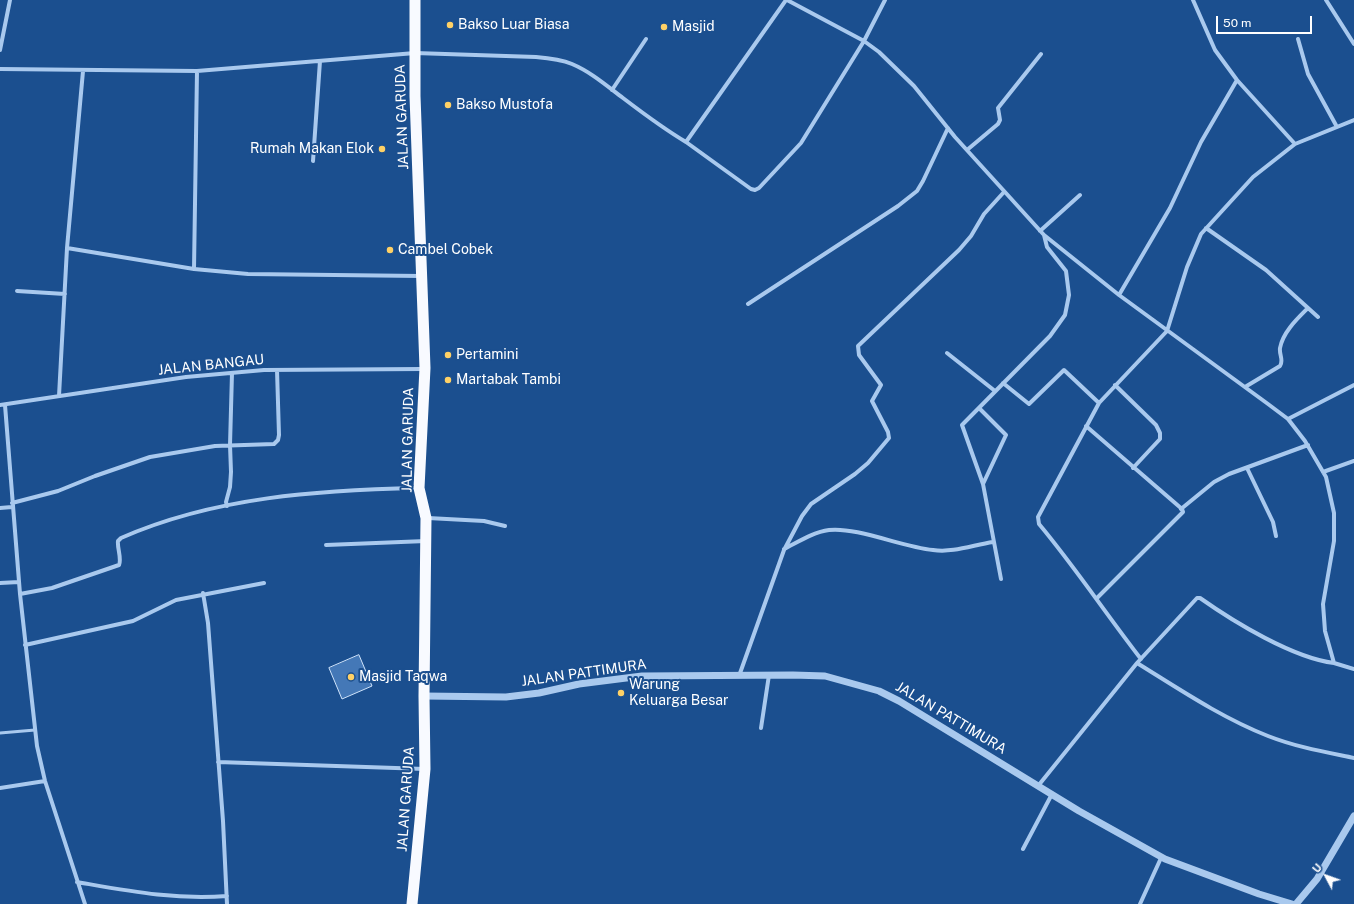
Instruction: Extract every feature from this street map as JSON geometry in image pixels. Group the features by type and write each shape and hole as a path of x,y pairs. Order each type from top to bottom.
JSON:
{"highway":[{"name":"JALAN GARUDA","path":"412,904 425,769 424,696 426,541 426,518 419,488 425,368 415,53 415,0"}],"street":[{"path":"0,50 10,0"},
{"path":"686,142 786,0 864,41 879,52 898,69 967,150 1044,235 1119,295 1288,419 1308,445 1323,472 1331,496 1335,525 1334,541 1323,604 1325,631 1334,663"},
{"path":"0,69 197,71 415,53 554,59 572,64 584,71 662,128 686,142 751,189 757,189 801,143 864,41 885,0"},
{"path":"1193,0 1215,50 1237,80 1295,144"},
{"path":"1326,0 1354,44"},
{"path":"612,90 646,39"},
{"path":"1298,39 1308,74 1337,127"},
{"path":"967,150 998,124 1000,120 998,108 1041,54"},
{"path":"313,161 320,61"},
{"path":"59,396 67,248 83,70"},
{"path":"194,269 197,71"},
{"path":"1119,295 1170,208 1201,142 1237,80"},
{"path":"1140,659 1097,598 1037,520 1099,403 1167,331 1196,244 1206,228 1253,177 1295,144 1354,120"},
{"path":"748,304 898,206 917,190 928,173 948,128"},
{"path":"739,676 784,550 806,510 868,463 889,438 888,432 872,401 881,385 859,355 858,346 959,250 971,236 984,214 1004,192"},
{"path":"1040,231 1080,195"},
{"path":"1206,228 1266,270 1318,317"},
{"path":"1001,579 983,484 962,425 1050,336 1065,315 1069,295 1066,271 1047,247 1044,235"},
{"path":"67,248 194,269 248,274 423,276"},
{"path":"18,291 65,294"},
{"path":"1245,387 1280,366 1282,363 1281,346 1285,336 1308,308"},
{"path":"947,353 995,391"},
{"name":"JALAN BANGAU","path":"2,405 186,377 277,370 425,368"},
{"path":"0,508 58,491 95,476 150,457 181,451 230,445 274,444 278,440 277,370"},
{"path":"1003,383 1029,404 1064,370 1099,403"},
{"path":"227,506 226,502 230,487 231,472 230,445 232,373"},
{"path":"1115,385 1156,425 1160,432 1160,439 1133,468"},
{"path":"1288,419 1354,385"},
{"path":"2,405 25,645 35,730 45,781 85,904"},
{"path":"979,408 1006,435 983,484"},
{"path":"1086,426 1183,512 1097,598"},
{"path":"1181,509 1214,482 1229,474 1308,445"},
{"path":"1323,472 1354,461"},
{"path":"1247,468 1273,522 1276,536"},
{"path":"20,594 52,588 119,565 118,541 129,535 179,516 227,506 324,491 419,488"},
{"path":"426,518 484,521 505,526"},
{"path":"784,550 811,535 828,530 848,531 935,551 956,550 993,542"},
{"path":"326,545 426,541"},
{"path":"0,583 19,582"},
{"path":"25,645 133,621 167,603 203,594 264,583"},
{"path":"203,594 208,623 227,904"},
{"path":"1038,786 1140,659 1198,598 1283,647 1312,659 1334,663 1354,669"},
{"path":"1137,663 1181,690 1267,736 1300,747 1354,758"},
{"path":"761,728 769,675"},
{"name":"JALAN PATTIMURA","path":"424,696 506,697 539,693 580,684 642,676 825,676 879,692 900,701 1038,786 1161,858 1259,894 1292,904"},
{"path":"218,762 425,769"},
{"path":"0,788 45,781"},
{"path":"1023,849 1052,794"},
{"path":"1296,904 1317,879 1353,819"},
{"path":"1140,904 1161,858"},
{"path":"77,882 171,896 196,898 227,896"}],"lane":[{"path":"0,733 35,730"}],"building":[{"name":"Masjid Taqwa","path":"359,655 372,686 342,699 329,668"}],"place":[{"name":"Bakso Luar Biasa","path":"450,25"},
{"name":"Masjid","path":"664,27"},
{"name":"Bakso Mustofa","path":"448,105"},
{"name":"Rumah Makan Elok","path":"382,149"},
{"name":"Cambel Cobek","path":"390,250"},
{"name":"Pertamini","path":"448,355"},
{"name":"Martabak Tambi","path":"448,380"},
{"name":"Masjid Taqwa","path":"351,677"},
{"name":"Warung Keluarga Besar","path":"621,693"}]}
